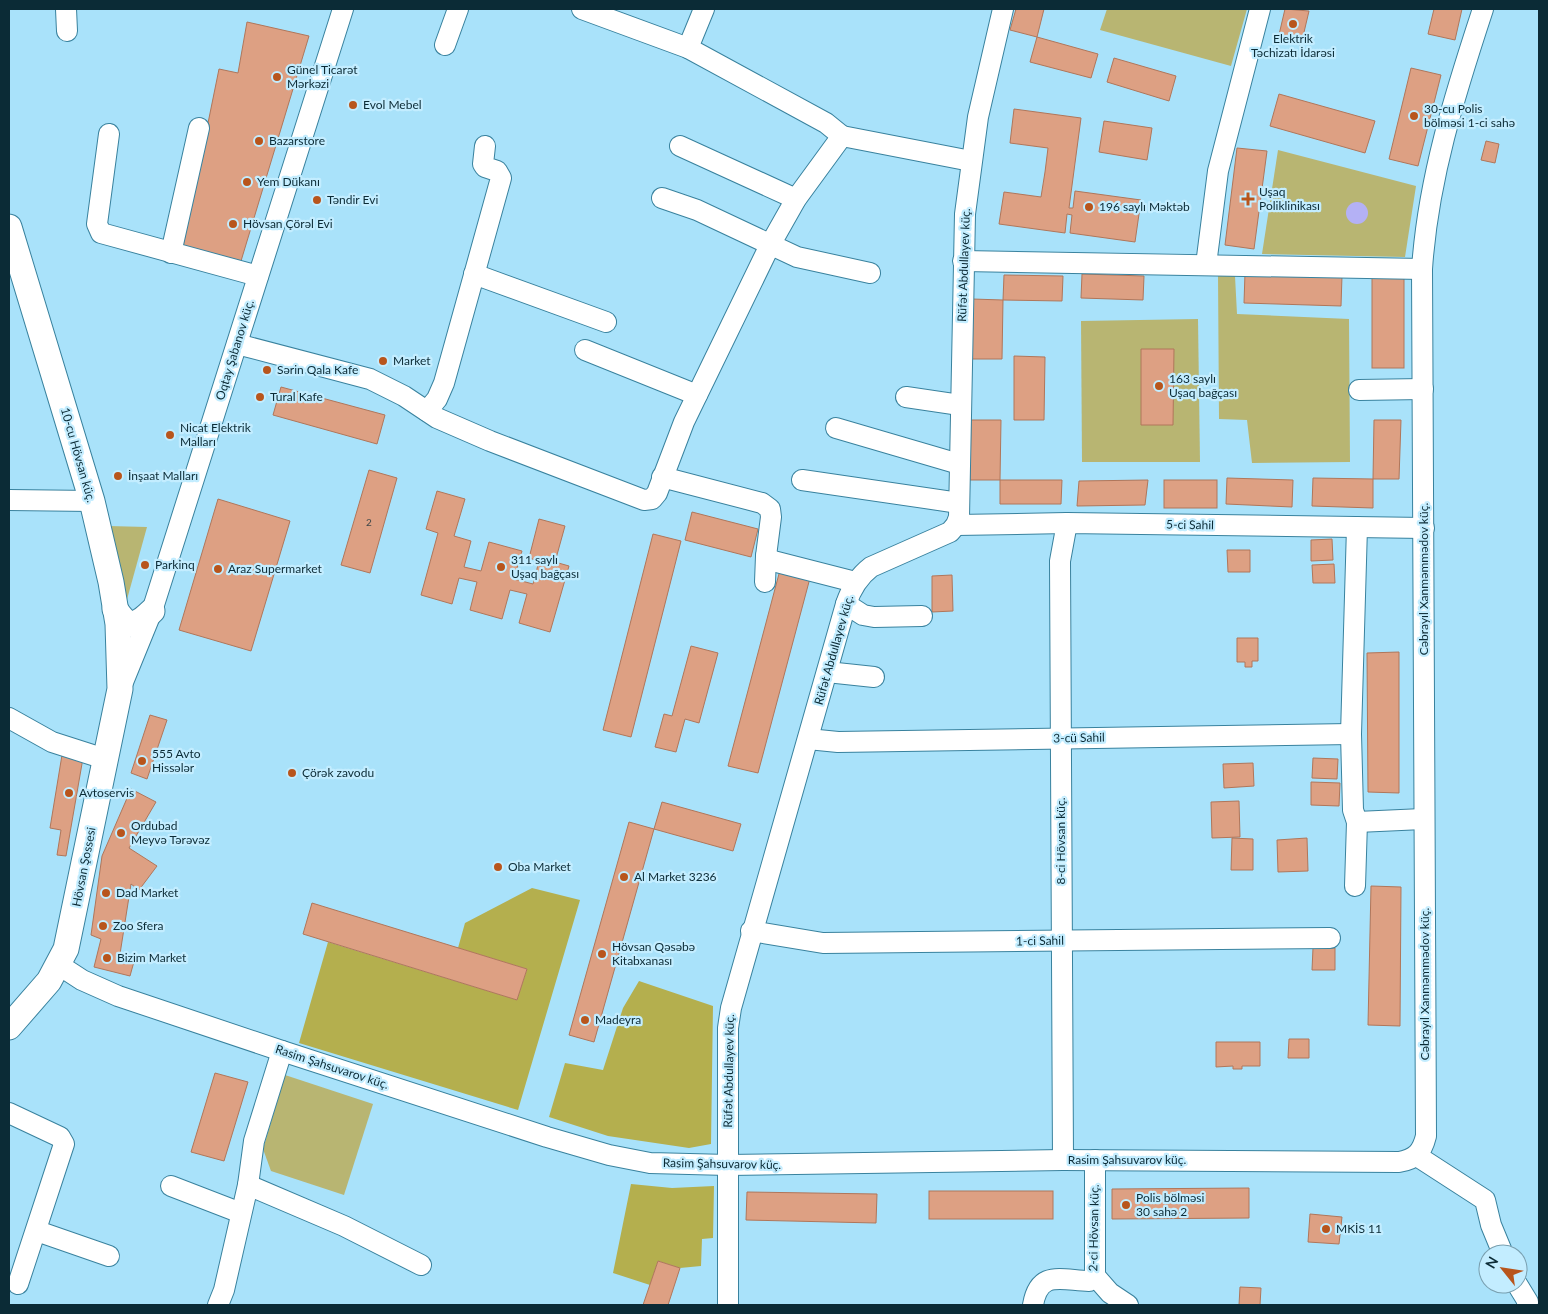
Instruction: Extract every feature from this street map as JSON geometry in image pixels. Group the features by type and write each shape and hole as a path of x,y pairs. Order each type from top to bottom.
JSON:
{"main road":[{"name":"10-cu Hövsan küç.","path":"11,242 92,501 116,609 120,652 120,688"},
{"path":"116,609 123,620 130,624 137,624 152,611"},
{"name":"Hövsan Şossesi","path":"10,1025 49,982 59,965 71,933 120,688"}],"street":[{"path":"66,9 67,32"},
{"name":"Oqtay Şabanov küç.","path":"120,688 152,611 343,9"},
{"path":"445,45 458,9"},
{"path":"582,9 688,48 826,123 842,136 971,161"},
{"path":"688,48 704,9"},
{"name":"Rüfət Abdullayev küç.","path":"728,1305 728,1028 731,1008 751,931 846,604 855,582 870,567 940,537 950,532 956,525 959,502 965,214 978,117 1003,9"},
{"path":"1206,265 1218,171 1260,9"},
{"name":"Cəbrayıl Xanməmmədov küç.","path":"1418,1156 1423,1148 1426,1136 1423,820 1424,528 1422,269 1428,206 1439,155 1483,9"},
{"path":"171,253 199,128"},
{"path":"109,134 97,224 101,232 258,276"},
{"path":"237,344 370,379 387,386 427,411 490,442 644,500 652,499 657,493 670,455 697,395 770,245 796,198 842,136"},
{"path":"427,411 437,399 444,383 501,178 497,171 483,164 485,146"},
{"path":"680,146 796,198"},
{"path":"662,198 697,210 798,257 870,273"},
{"path":"963,261 1422,269"},
{"path":"474,274 606,322"},
{"path":"585,350 697,395"},
{"path":"1359,390 1423,389"},
{"path":"906,397 960,405"},
{"path":"836,428 959,464"},
{"path":"662,477 762,503 770,509 771,517 765,582"},
{"path":"802,480 959,502"},
{"path":"9,500 92,501"},
{"name":"5-ci Sahil","path":"956,525 1067,523 1424,528"},
{"name":"8-ci Hövsan küç.","path":"1063,1160 1060,561 1067,523"},
{"path":"1355,886 1357,822 1353,810 1351,734 1357,527"},
{"path":"766,556 773,561 855,582"},
{"path":"846,604 869,616 922,616"},
{"path":"827,672 874,677"},
{"path":"9,718 52,742 105,759"},
{"name":"3-cü Sahil","path":"808,739 838,742 1351,734"},
{"path":"1357,822 1423,820"},
{"name":"1-ci Sahil","path":"751,931 824,943 1330,938"},
{"name":"Rasim Şahsuvarov küç.","path":"59,965 82,980 118,996 282,1051 609,1155 650,1162 728,1165 1063,1160 1399,1162 1418,1156"},
{"path":"218,1305 224,1290 248,1185 254,1141 282,1051"},
{"path":"9,1112 60,1137 64,1144 37,1231 18,1284"},
{"path":"1418,1156 1485,1200 1498,1244"},
{"name":"2-ci Hövsan küç.","path":"1033,1305 1035,1293 1040,1284 1047,1280 1089,1281 1095,1276 1095,1160"},
{"path":"248,1185 344,1226 420,1265"},
{"path":"171,1186 241,1213"},
{"path":"37,1231 109,1256"},
{"path":"1095,1276 1110,1294 1128,1305"},
{"path":"1523,1294 1528,1302 1527,1305"}],"shaded area":[{"path":"1107,9 1247,9 1231,66 1100,30"},
{"path":"1278,150 1416,186 1405,257 1262,254"},
{"path":"1357,202 1367,209 1368,213 1361,223 1357,224 1347,217 1346,213 1353,203"},
{"path":"1218,275 1235,276 1237,314 1349,319 1350,462 1252,463 1247,420 1219,419"},
{"path":"1198,319 1200,462 1082,462 1081,321"},
{"path":"108,526 147,527 126,603"},
{"path":"532,888 580,900 518,1110 299,1043 328,942 517,1000 527,969 458,948 465,923"},
{"path":"639,981 713,1006 711,1144 689,1148 608,1136 549,1117 565,1063 603,1070 623,1008"},
{"path":"285,1075 373,1104 344,1195 271,1171 263,1149"},
{"path":"631,1184 672,1188 714,1186 713,1238 702,1239 701,1266 680,1268 658,1261 650,1285 613,1273"}],"building":[{"path":"1016,9 1044,9 1037,37 1010,30"},
{"path":"1285,9 1309,11 1301,45 1278,39"},
{"path":"1434,9 1462,9 1455,40 1428,34"},
{"path":"247,22 309,36 241,261 183,246 219,69 238,73"},
{"path":"1037,37 1098,54 1091,78 1030,62"},
{"path":"1114,58 1176,76 1169,101 1107,82"},
{"path":"1411,68 1441,75 1418,166 1389,159"},
{"path":"1279,94 1375,121 1365,153 1270,126"},
{"path":"1014,109 1081,118 1069,208 1073,208 1075,191 1141,200 1135,242 1070,233 1072,215 1067,214 1065,233 999,224 1004,192 1041,197 1045,172 1048,148 1010,143"},
{"path":"1104,121 1152,128 1147,160 1099,152"},
{"path":"1486,141 1499,144 1495,163 1481,160"},
{"path":"1237,148 1267,151 1254,249 1225,245"},
{"path":"1245,273 1342,276 1341,306 1244,303"},
{"path":"1082,274 1144,276 1143,300 1081,298"},
{"path":"1004,275 1063,276 1062,301 1003,300"},
{"path":"1372,276 1404,276 1404,368 1372,368"},
{"path":"972,299 1003,300 1002,359 971,359"},
{"path":"1141,349 1174,349 1173,425 1141,425"},
{"path":"1014,356 1045,357 1044,420 1014,420"},
{"path":"281,387 385,415 377,444 273,415"},
{"path":"971,420 1001,420 1000,480 970,480"},
{"path":"1374,420 1401,420 1399,479 1373,479"},
{"path":"369,470 397,478 370,573 341,565"},
{"path":"1227,478 1293,480 1292,507 1226,504"},
{"path":"1313,478 1373,479 1373,508 1312,506"},
{"path":"1000,480 1062,480 1061,504 1000,504"},
{"path":"1148,480 1145,505 1077,506 1079,481"},
{"path":"1164,480 1217,480 1217,508 1164,508"},
{"path":"437,491 465,499 454,536 471,541 464,567 481,571 489,542 522,551 514,579 533,584 539,561 529,558 539,519 565,526 555,562 569,566 550,632 519,623 527,594 510,590 502,619 470,610 477,582 459,578 452,604 421,595 438,533 426,529"},
{"path":"218,499 290,521 251,651 179,630"},
{"path":"692,512 758,529 751,557 685,540"},
{"path":"653,534 681,541 631,737 603,730"},
{"path":"1332,539 1333,560 1311,561 1311,540"},
{"path":"1227,550 1250,550 1250,572 1228,572"},
{"path":"1334,564 1335,583 1313,583 1312,565"},
{"path":"780,570 810,578 758,773 728,766"},
{"path":"952,575 953,611 932,612 932,576"},
{"path":"1237,638 1258,638 1258,661 1252,661 1252,667 1245,667 1245,662 1237,662"},
{"path":"691,646 718,653 699,723 685,719 676,752 655,747 664,714 672,716"},
{"path":"1399,652 1399,793 1368,792 1367,653"},
{"path":"150,715 167,720 147,779 131,773"},
{"path":"62,755 83,758 66,856 57,855 61,830 50,828"},
{"path":"1313,758 1338,759 1337,779 1312,778"},
{"path":"1253,763 1254,786 1224,788 1223,764"},
{"path":"1311,782 1340,783 1339,806 1311,805"},
{"path":"131,789 156,802 129,848 157,866 139,890 131,884 120,954 135,958 130,976 94,967 101,939 91,935 102,856"},
{"path":"1239,801 1240,837 1212,838 1211,802"},
{"path":"662,802 741,824 733,851 654,829"},
{"path":"629,822 654,829 594,1042 569,1035"},
{"path":"1232,838 1253,839 1253,870 1231,870"},
{"path":"1307,838 1308,871 1278,872 1277,840"},
{"path":"1371,886 1401,887 1400,1026 1368,1025"},
{"path":"312,903 527,969 517,1000 303,934"},
{"path":"1313,948 1335,948 1335,970 1312,970"},
{"path":"1289,1039 1309,1039 1309,1058 1288,1058"},
{"path":"1216,1042 1260,1042 1260,1066 1242,1066 1242,1069 1233,1069 1233,1066 1216,1067"},
{"path":"215,1073 248,1082 224,1161 191,1152"},
{"path":"1249,1188 1249,1218 1112,1219 1112,1189"},
{"path":"929,1191 1053,1191 1053,1219 929,1219"},
{"path":"747,1192 877,1194 876,1223 746,1220"},
{"path":"1310,1214 1342,1217 1339,1244 1308,1242"},
{"path":"658,1261 680,1268 668,1305 643,1305"},
{"path":"1240,1287 1261,1288 1260,1305 1239,1305"}],"place":[{"name":"Elektrik Təchizatı İdarəsi","path":"1293,24"},
{"name":"Günel Ticarət Mərkəzi","path":"277,77"},
{"name":"Evol Mebel","path":"353,105"},
{"name":"30-cu Polis bölməsi 1-ci sahə","path":"1414,116"},
{"name":"Bazarstore","path":"259,141"},
{"name":"Yem Dükanı","path":"247,182"},
{"name":"Uşaq Poliklinikası","path":"1248,199"},
{"name":"Təndir Evi","path":"317,200"},
{"name":"196 saylı Məktəb","path":"1089,207"},
{"name":"Hövsan Çörəl Evi","path":"233,224"},
{"name":"Market","path":"383,361"},
{"name":"Sərin Qala Kafe","path":"267,370"},
{"name":"163 saylı Uşaq bağçası","path":"1159,386"},
{"name":"Tural Kafe","path":"260,397"},
{"name":"Nicat Elektrik Malları","path":"170,435"},
{"name":"İnşaat Malları","path":"118,476"},
{"name":"Parkinq","path":"145,565"},
{"name":"311 saylı Uşaq bağçası","path":"501,567"},
{"name":"Araz Supermarket","path":"218,569"},
{"name":"555 Avto Hissələr","path":"142,761"},
{"name":"Çörək zavodu","path":"292,773"},
{"name":"Avtoservis","path":"69,793"},
{"name":"Ordubad Meyvə Tərəvəz","path":"121,833"},
{"name":"Oba Market","path":"498,867"},
{"name":"Al Market 3236","path":"624,877"},
{"name":"Dad Market","path":"106,893"},
{"name":"Zoo Sfera","path":"103,926"},
{"name":"Hövsan Qəsəbə Kitabxanası","path":"602,954"},
{"name":"Bizim Market","path":"107,958"},
{"name":"Madeyra","path":"585,1020"},
{"name":"Polis bölməsi 30 sahə 2","path":"1126,1205"},
{"name":"MKİS 11","path":"1326,1229"}]}
